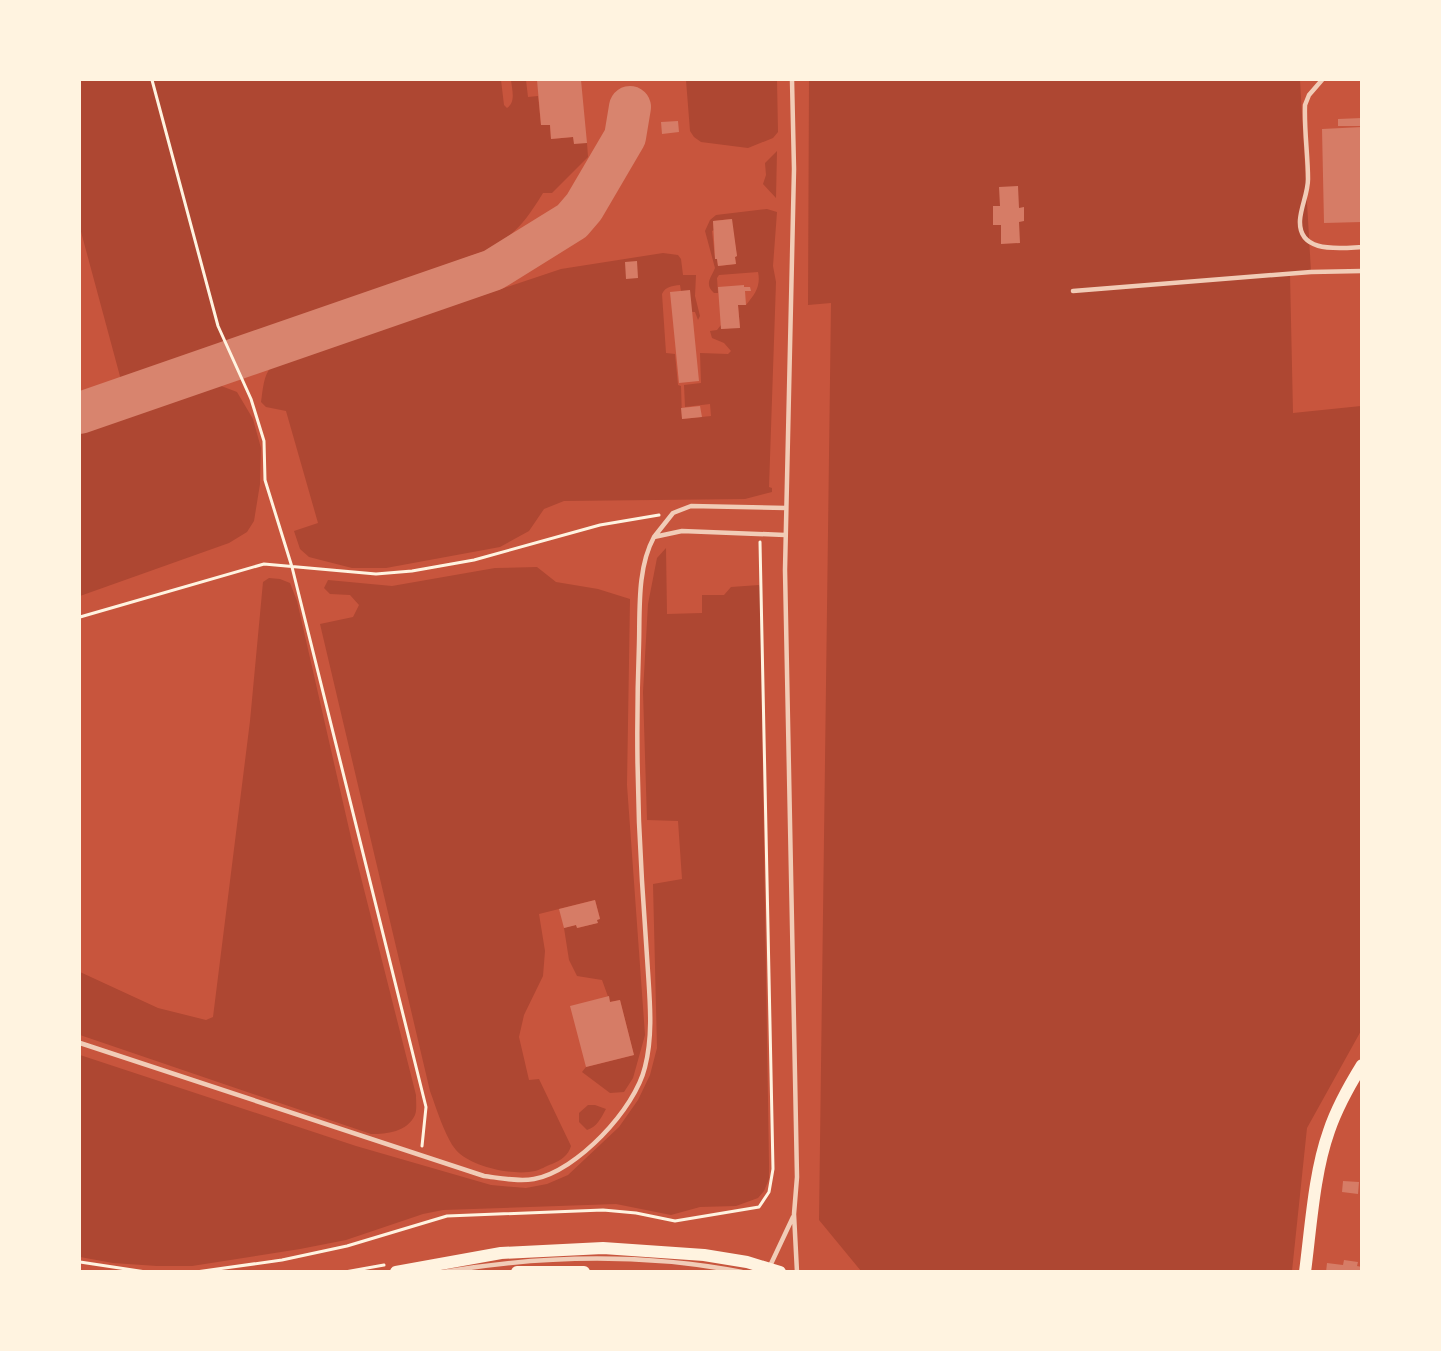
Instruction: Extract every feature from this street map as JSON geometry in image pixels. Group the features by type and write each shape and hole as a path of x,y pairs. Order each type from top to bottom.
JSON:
{"main road":[{"path":"1305,1272 1319,1170 1328,1133 1342,1098 1362,1065"},
{"path":"396,1272 501,1254 603,1248 704,1256 773,1270"},
{"path":"517,1272 584,1272"}],"lane":[{"path":"792,80 794,169 785,570 797,1177 794,1214 797,1272"},
{"path":"1322,80 1312,91 1305,105 1308,182 1300,220 1301,231 1305,238 1325,248 1362,247"},
{"path":"1073,291 1311,272 1362,271"},
{"path":"80,1043 484,1176 518,1180 534,1179 562,1170 612,1125 635,1091 645,1069 648,1050 650,1010 638,816 637,708 640,596 647,551 654,537 673,513 691,506 786,508"},
{"path":"654,537 682,531 786,535"},
{"path":"773,1270 794,1214"},
{"path":"443,1272 493,1263 597,1257 665,1261 742,1272"}],"path":[{"path":"152,80 218,326 251,399 264,441 265,480 292,567 426,1107 421,1156"},
{"path":"80,617 264,564 376,574 412,571 474,560 600,525 673,513"},
{"path":"196,1272 282,1260 347,1246 447,1216 603,1210 636,1213 675,1221 759,1207 769,1192 773,1169 760,534"},
{"path":"80,1262 146,1272"}],"shaded area":[{"path":"80,80 501,80 504,105 507,108 512,102 511,80 526,80 528,97 538,96 541,125 550,125 551,139 573,137 587,143 588,157 552,193 543,193 521,224 493,248 121,380 80,228"},
{"path":"686,80 777,80 778,132 773,138 748,148 701,142 690,131"},
{"path":"809,80 1300,80 1311,272 1290,274 1293,413 1361,406 1362,1029 1307,1128 1292,1271 861,1271 819,1220 831,303 808,305"},
{"path":"777,151 776,198 763,184 766,175 765,163"},
{"path":"767,209 777,212 773,266 776,282 769,487 772,488 772,492 745,499 564,501 544,509 529,531 500,547 386,568 352,568 309,557 300,549 294,531 318,523 286,411 266,407 261,402 265,378 272,366 561,269 663,253 678,255 681,259 683,275 696,275 695,296 700,316 698,320 681,291 680,285 667,288 662,294 666,353 675,354 678,385 681,386 682,419 711,416 710,404 685,407 684,385 701,383 700,353 728,354 731,351 724,343 712,338 710,331 717,330 721,325 722,329 740,327 738,305 746,305 755,293 759,282 758,272 719,275 717,278 718,293 714,293 709,287 709,281 715,268 705,231 710,220 716,215","holes":["731,219 737,256 735,257 736,264 718,266 715,258 713,221"]},
{"path":"216,384 237,392 253,419 261,448 260,484 254,521 247,532 229,543 80,596 80,431"},
{"path":"666,548 667,614 702,613 702,595 724,595 731,587 759,585 760,587 769,1165 769,1179 764,1191 758,1198 736,1206 700,1207 671,1215 616,1204 443,1210 423,1214 346,1240 192,1266 113,1263 80,1257 80,1055 356,1146 491,1185 526,1188 547,1184 568,1175 619,1127 638,1100 650,1075 657,1048 653,884 682,879 678,821 647,820 643,692 648,604 657,558"},
{"path":"537,567 556,582 598,589 630,599 627,785 645,1035 633,1078 624,1092 610,1093 582,1072 586,1067 634,1055 620,1000 610,1002 602,980 577,976 569,960 564,928 576,925 578,928 597,923 600,918 595,900 539,914 545,951 543,976 524,1015 519,1037 529,1080 539,1079 571,1146 566,1155 555,1162 535,1171 515,1172 482,1165 456,1150 445,1130 430,1091 320,624 353,617 359,605 350,595 330,594 324,588 328,580 392,586 495,568"},
{"path":"269,578 290,583 297,601 352,842 416,1095 416,1113 411,1121 402,1128 390,1132 371,1134 80,1035 80,972 158,1008 206,1020 213,1017 250,721 263,582"},
{"path":"588,1105 606,1109 596,1124 587,1130 579,1122 579,1113"}],"building":[{"path":"537,80 581,80 587,143 574,144 573,137 551,139 550,125 541,125"},
{"path":"1362,118 1362,126 1338,126 1338,119"},
{"path":"678,121 679,132 662,134 661,122"},
{"path":"1362,127 1362,222 1324,223 1322,129"},
{"path":"1018,186 1019,208 1024,207 1024,221 1019,222 1020,243 1001,244 1001,225 993,225 993,206 1000,206 999,187"},
{"path":"732,219 736,264 718,266 717,259 715,259 713,221"},
{"path":"637,261 638,278 626,279 625,262"},
{"path":"744,285 744,287 750,287 751,291 745,291 746,305 738,305 740,328 721,329 718,287"},
{"path":"690,290 699,381 679,383 670,292"},
{"path":"700,406 702,417 682,419 681,408"},
{"path":"595,900 600,919 597,920 598,923 577,928 576,925 564,928 559,909"},
{"path":"609,996 610,1002 620,1000 634,1055 586,1067 570,1006"},
{"path":"1343,1181 1359,1182 1358,1194 1342,1192"},
{"path":"1344,1260 1358,1262 1357,1266 1362,1267 1362,1272 1326,1272 1327,1263 1343,1265"}],"taxiway":[{"path":"80,413 493,270 572,221 584,207 625,137 630,107"}]}
